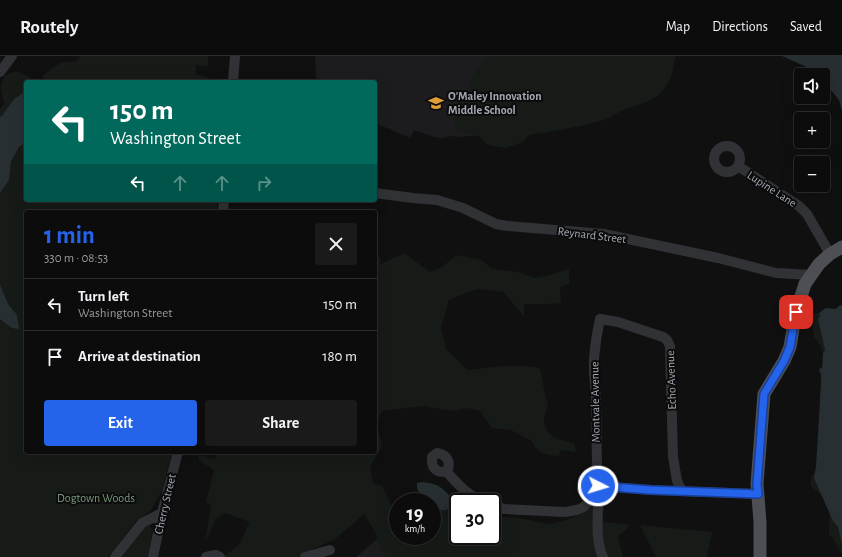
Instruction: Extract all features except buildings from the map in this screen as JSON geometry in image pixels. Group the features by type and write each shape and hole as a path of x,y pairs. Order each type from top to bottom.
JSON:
{"main road":[{"path":"760,557 757,484 764,394 784,361 790,347 796,312 805,284 819,264 830,254 842,247"}],"street":[{"path":"0,72 12,56"},
{"path":"233,80 235,56"},
{"name":"Lupine Lane","path":"738,166 799,206 807,214 830,254"},
{"name":"Reynard Street","path":"377,193 437,200 463,208 496,224 604,234 718,258 776,273 811,275"},
{"name":"Montvale Avenue","path":"600,319 594,359 598,534 603,557"},
{"name":"Echo Avenue","path":"600,319 618,322 663,337 667,340 670,346 673,457 677,480 682,491"},
{"name":"Cherry Street","path":"153,557 162,513 177,454"},
{"path":"447,472 455,482 468,493"},
{"path":"501,508 565,512 577,510 584,507 590,501 598,486 758,494"},
{"path":"115,557 142,523 162,513"},
{"path":"305,557 330,550"},
{"path":"206,557 216,555 220,557"}],"shaded area":[{"name":"O'Maley Innovation Middle School","path":"315,56 513,56 482,135 459,137 449,136 443,138 434,137 414,130 410,138 377,124 377,80 317,80"},
{"path":"782,56 842,56 842,111 839,100 830,89 830,68 809,68"},
{"path":"24,92 24,143 19,147 11,161 9,180 0,193 0,117 14,99"},
{"path":"0,285 8,304 17,315 19,329 12,328 0,319"},
{"path":"840,305 842,306 842,545 838,527 833,521 814,478 821,383 819,369 822,368 823,353 825,350 818,319 820,316 819,313 826,308 836,309"},
{"path":"422,482 433,484 444,490 449,496 449,509 441,510 441,493 420,493 417,489 417,483"},
{"path":"381,536 389,538 389,545 410,545 449,557 356,557"}],"green space":[{"path":"80,56 208,56 208,66 196,65 195,74 212,80 44,80 43,75 60,63 77,61"},
{"path":"487,56 676,56 669,81 659,95 654,98 623,110 607,119 578,127 529,135 523,142 505,148 488,145 479,136 455,131 456,112 468,92 472,78"},
{"name":"Dogtown Woods","path":"17,71 30,77 31,80 24,80 24,202 217,202 217,210 24,210 24,454 171,454 162,490 151,510 134,523 115,550 107,557 0,557 0,109 4,104 1,88 4,76"},
{"path":"404,253 430,272 442,267 456,255 482,260 492,269 518,272 535,278 569,269 569,284 560,287 561,303 524,304 524,317 504,292 477,289 449,300 441,328 446,349 468,370 513,366 540,368 548,405 544,418 547,431 554,437 574,443 576,452 560,450 559,456 542,453 536,449 532,441 511,430 492,428 480,411 468,408 451,411 423,406 382,411 377,423 377,254 381,260 381,264"},
{"path":"814,313 819,313 828,345 823,353 821,346 814,337 812,318"},
{"path":"377,423 382,446 370,467 373,483 382,486 389,501 389,545 441,545 441,510 449,511 449,545 501,545 501,517 519,518 549,524 567,520 588,511 599,495 608,492 602,517 604,522 631,525 618,536 623,557 383,557 385,556 381,550 375,532 364,514 334,540 313,549 307,557 223,557 239,545 250,522 226,513 216,519 205,543 211,506 206,502 214,470 199,460 198,455 215,459 216,454 377,454"},
{"path":"816,469 842,531 842,554 832,537 829,536 829,513 826,503 818,492 811,486 811,480"},
{"path":"640,525 712,532 707,557 656,557"},
{"name":"Dogtown Woods","path":"150,526 152,532 148,557 119,557 144,527"}],"place":[{"name":"O'Maley Innovation Middle School","path":"436,103"}],"route":[{"path":"598,486 651,490 758,494 757,484 764,394 784,361 790,347 796,312"}]}
